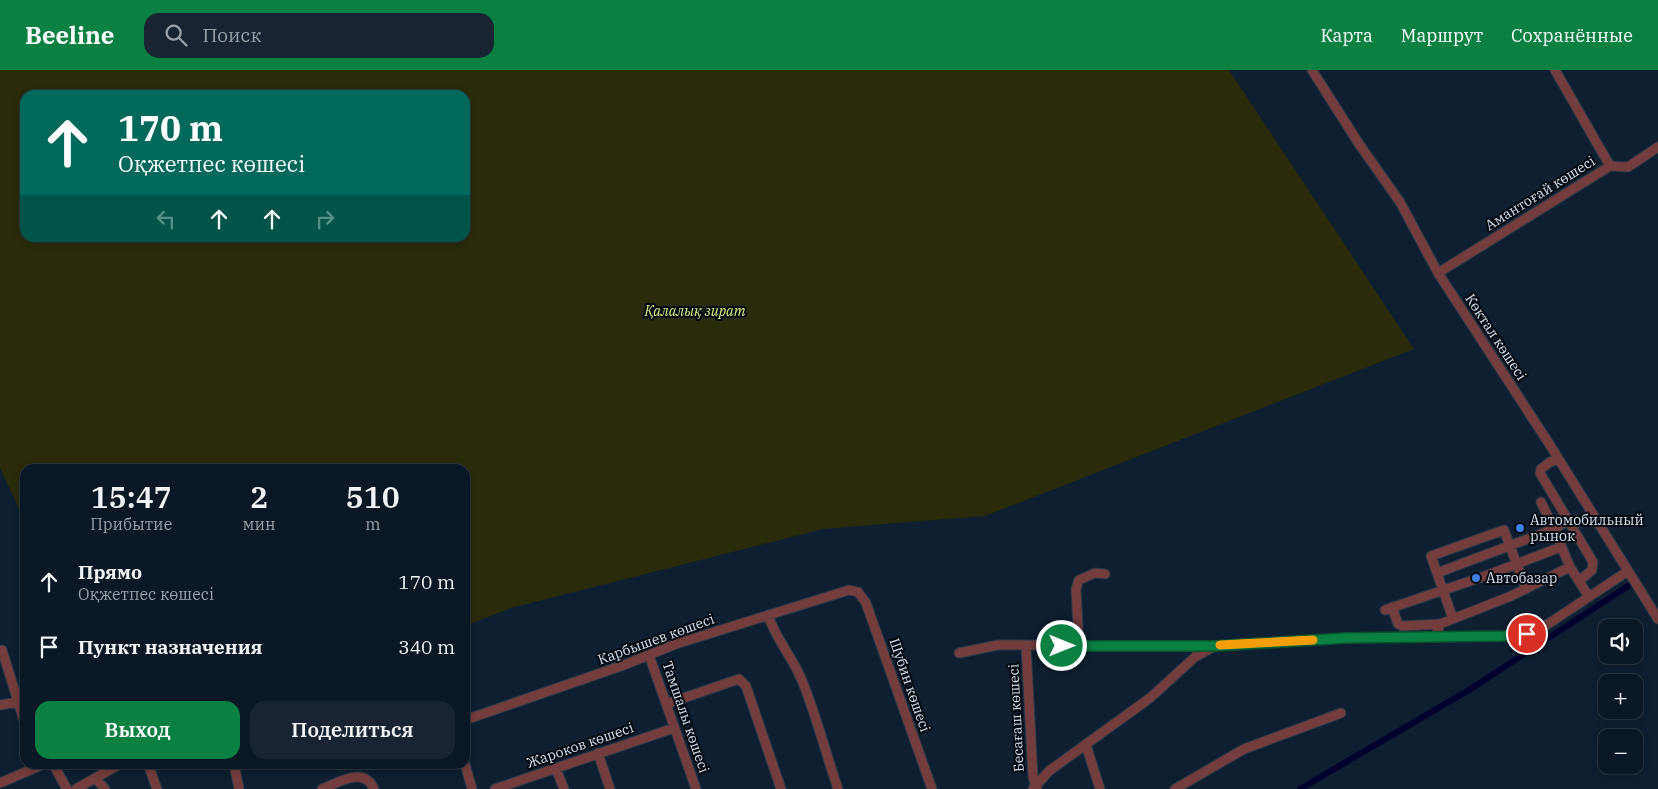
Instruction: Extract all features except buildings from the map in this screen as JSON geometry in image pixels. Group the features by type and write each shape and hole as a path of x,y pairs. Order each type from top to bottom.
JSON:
{"street":[{"name":"Көктал көшесі","path":"1312,70 1400,202 1438,273 1658,619"},
{"path":"1556,70 1610,166"},
{"name":"Амантоғай көшесі","path":"1438,273 1610,166 1628,167 1658,147"},
{"path":"1558,459 1550,462 1540,470 1540,473 1594,562 1592,570 1579,582"},
{"path":"1541,502 1570,567 1589,597"},
{"path":"1437,573 1554,529 1568,520"},
{"path":"1453,619 1431,556 1503,529 1507,533 1526,589"},
{"path":"1561,547 1389,609 1398,624 1402,626 1440,624 1526,589 1570,567"},
{"path":"959,653 998,645 1215,646 1346,638 1527,634 1548,624 1628,571"},
{"path":"1079,646 1076,589 1079,580 1095,574 1105,574"},
{"name":"Карбышев көшесі","path":"470,718 676,644 849,590 858,592"},
{"name":"Шубин көшесі","path":"858,592 866,603 932,789"},
{"path":"768,615 776,635 803,683 838,789"},
{"path":"1436,636 1440,624"},
{"name":"Бесағаш көшесі","path":"1026,646 1035,788"},
{"path":"1035,788 1049,771 1150,698 1195,657 1215,646"},
{"path":"2,650 20,708"},
{"name":"Тамшалы көшесі","path":"649,655 696,789"},
{"path":"666,704 739,679 746,686 781,789"},
{"path":"0,705 18,702"},
{"path":"1175,789 1244,749 1341,713"},
{"name":"Жароков көшесі","path":"496,789 674,728"},
{"path":"1086,744 1100,789"},
{"path":"598,753 610,789"},
{"path":"556,768 564,789"},
{"path":"0,783 29,769"},
{"path":"56,769 67,789"},
{"path":"76,789 111,769"},
{"path":"150,769 157,789"},
{"path":"235,769 239,789"},
{"path":"466,769 472,789"},
{"path":"322,789 353,778 364,777 370,780 374,789"},
{"path":"95,778 105,789"}],"green space":[{"name":"Қалалық зират","path":"0,70 1229,70 1414,349 985,516 823,529 511,608 470,624 470,464 20,464 20,511 0,468"}],"waterway":[{"path":"1300,789 1469,690 1628,586"}],"slow traffic":[{"path":"1220,645 1313,640"}],"place":[{"name":"Автомобильный рынок","path":"1520,528"},
{"name":"Автобазар","path":"1476,578"}],"route":[{"path":"1062,646 1215,646 1346,638 1527,634"}]}
